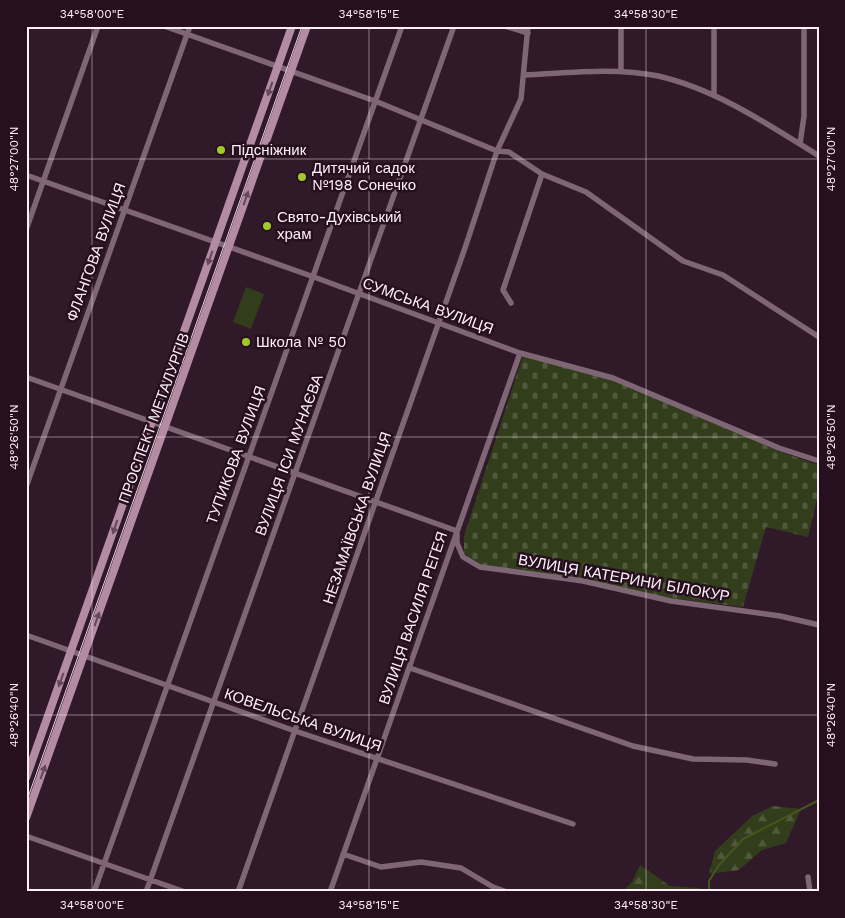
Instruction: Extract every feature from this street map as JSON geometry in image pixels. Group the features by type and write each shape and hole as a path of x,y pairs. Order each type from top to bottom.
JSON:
{"main road":[{"name":"ПРОСПЕКТ МЕТАЛУРГІВ","path":"26,778 292,26"},
{"name":"ПРОСПЕКТ МЕТАЛУРГІВ","path":"26,818 307,26"}],"street":[{"path":"26,230 98,26"},
{"path":"164,26 375,101 497,151 509,152 542,174 586,192 683,261 724,275 819,337"},
{"name":"ФЛАНГОВА ВУЛИЦЯ","path":"26,486 190,26"},
{"name":"ТУПИКОВА ВУЛИЦЯ","path":"94,892 314,277 332,218 402,26"},
{"name":"ВУЛИЦЯ ІСИ МУНАЄВА","path":"146,892 454,26"},
{"path":"505,26 528,30"},
{"path":"621,26 621,72"},
{"path":"714,26 714,95"},
{"path":"800,144 804,116 804,26"},
{"name":"НЕЗАМАЇВСЬКА ВУЛИЦЯ","path":"238,892 377,502 497,151 521,98 528,30"},
{"path":"524,74 621,72 656,76 700,88 819,156"},
{"path":"511,303 503,290 542,174"},
{"name":"СУМСЬКА ВУЛИЦЯ","path":"26,176 359,293 520,353 613,378 779,448 819,461"},
{"name":"ВУЛИЦЯ ВАСИЛЯ РЕГЕЯ","path":"330,892 520,353"},
{"path":"26,377 458,531"},
{"name":"ВУЛИЦЯ КАТЕРИНИ БІЛОКУР","path":"458,531 458,543 463,557 480,568 583,581 671,601 780,616 819,625"},
{"name":"КОВЕЛЬСЬКА ВУЛИЦЯ","path":"26,635 84,654 295,732 573,824"},
{"path":"410,668 633,746 693,759 748,760 775,764"},
{"path":"26,836 185,892"},
{"path":"343,854 381,867 421,862 461,868 493,887 506,892"},
{"path":"808,877 810,892"}],"green space":[{"path":"246,287 264,294 251,329 233,322"},
{"path":"523,356 565,365 619,382 761,443 819,465 819,491 808,537 766,527 743,607 664,597 476,564 464,553 464,536"},
{"path":"773,806 801,809 786,843 762,850 739,870 709,874 715,851 752,816"},
{"path":"640,865 670,886 699,888 706,892 622,892 632,882"}],"waterway":[{"path":"709,889 709,881 719,865 743,839 819,800"}],"tram line":[{"path":"26,803 302,26"}],"place":[{"name":"Підсніжник","path":"221,150"},
{"name":"Дитячий садок №198 Сонечко","path":"302,177"},
{"name":"Свято-Духівський храм","path":"267,226"},
{"name":"Школа № 50","path":"246,342"}]}
